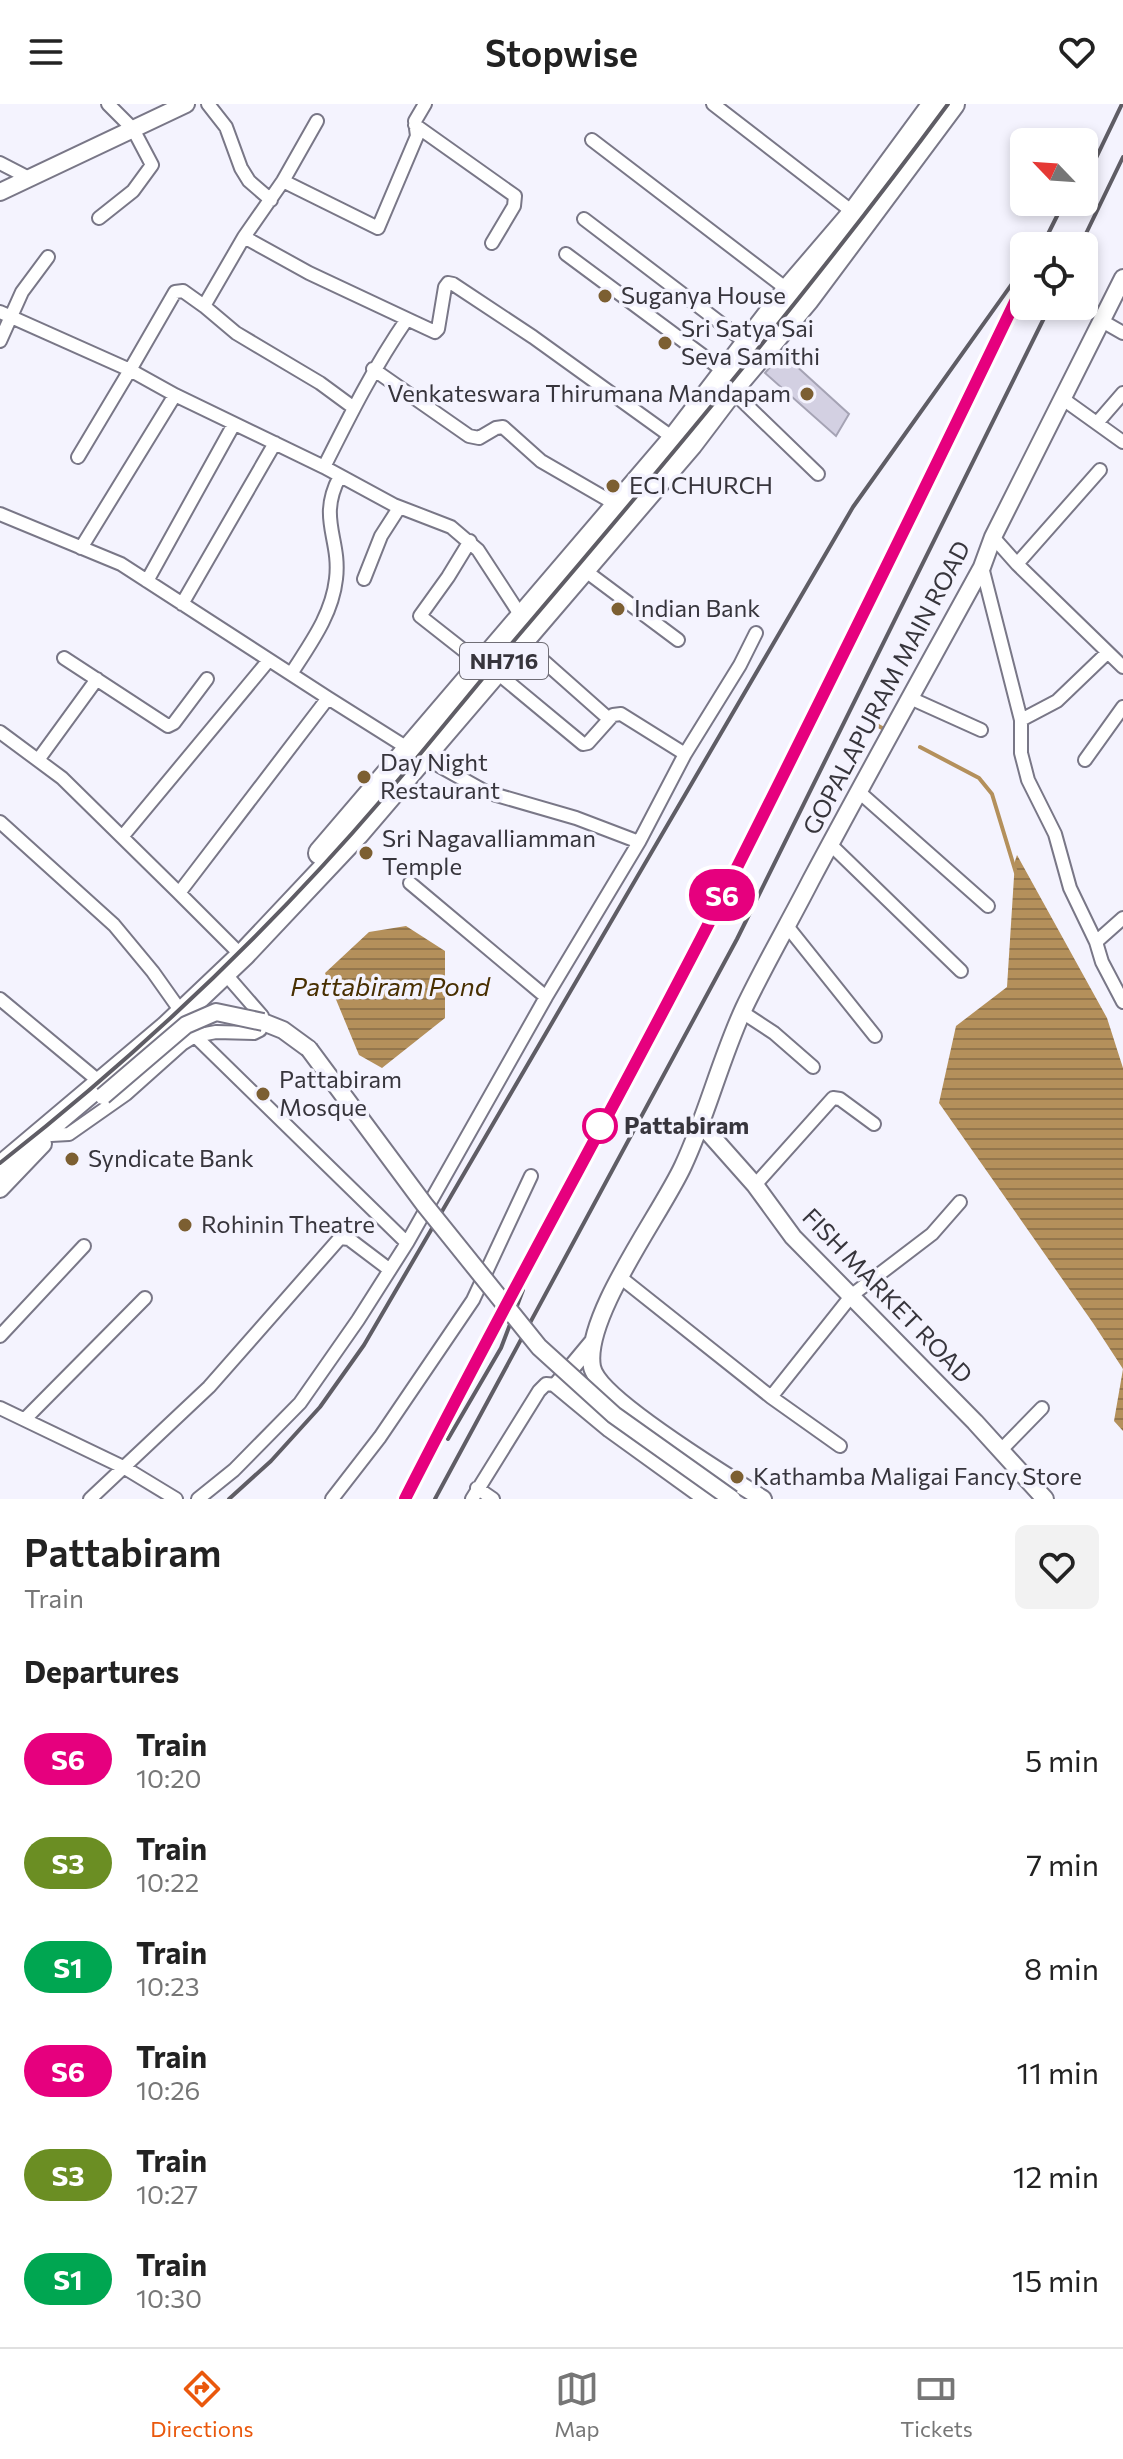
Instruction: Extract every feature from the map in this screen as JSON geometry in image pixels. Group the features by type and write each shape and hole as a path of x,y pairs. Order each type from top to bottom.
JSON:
{"highway":[{"name":"NH716","path":"728,381 748,344 788,290 854,213 934,104"},
{"name":"NH716","path":"488,668 521,641 583,569 728,381 807,300 953,104"},
{"name":"NH716","path":"0,1168 99,1085 357,834 417,753 488,668 521,616 617,505 680,444"},
{"name":"NH716","path":"0,1149 99,1085"}],"street":[{"path":"99,218 133,191 151,170 151,160 133,129 108,104"},
{"path":"0,192 186,104"},
{"path":"208,104 226,127 249,181 271,200"},
{"path":"713,104 854,213"},
{"path":"283,181 378,228 417,136 415,125 421,106"},
{"path":"204,306 317,121"},
{"path":"415,125 515,196 514,206 492,243"},
{"path":"592,140 788,290"},
{"path":"0,163 29,178"},
{"path":"584,219 748,344"},
{"path":"244,237 309,273 435,332 445,287 448,283 453,284 533,337 680,444"},
{"path":"566,254 728,381 818,474"},
{"path":"0,341 6,315 48,257"},
{"name":"GOPALAPURAM MAIN ROAD","path":"592,1343 620,1277 683,1167 742,1012 777,940 982,567 993,537 1123,278"},
{"path":"78,457 175,292 183,291 236,333 320,383 354,408"},
{"path":"6,315 130,370 399,508 451,527 470,541 521,616"},
{"path":"324,467 373,369 407,319"},
{"path":"1102,321 1123,333"},
{"path":"373,369 469,436 479,438 503,427 541,461 617,505"},
{"path":"1097,423 1123,393"},
{"path":"81,548 175,395"},
{"path":"1063,399 1123,442"},
{"path":"147,581 234,424"},
{"path":"182,604 275,443"},
{"path":"1017,564 1100,470"},
{"path":"291,674 326,615 336,579 328,503 340,476"},
{"path":"364,579 381,536 399,508"},
{"path":"0,514 121,564 328,698 486,792 576,818 639,842"},
{"path":"993,537 1115,659"},
{"path":"470,541 420,616 583,744 588,743 617,713 685,754"},
{"path":"982,567 1021,720 1021,753 1028,780 1055,834 1070,888 1123,1002"},
{"path":"583,569 678,640"},
{"path":"198,1499 234,1470 300,1403 390,1270 546,997 639,842 685,754 756,633"},
{"path":"521,641 609,719"},
{"path":"1021,720 1057,701 1115,659 1123,646"},
{"path":"64,658 168,726 174,723 207,679"},
{"path":"122,837 269,660"},
{"path":"38,760 97,679"},
{"path":"179,893 328,698"},
{"path":"910,698 981,730"},
{"path":"1085,760 1123,707"},
{"path":"0,732 62,778 238,952"},
{"path":"858,791 988,906"},
{"path":"0,822 114,925 179,1009"},
{"path":"830,844 961,971"},
{"path":"410,883 546,997"},
{"path":"1096,942 1123,918"},
{"path":"787,926 875,1036"},
{"path":"51,1135 69,1134 126,1094 195,1036 216,1032 254,1033 260,1030 262,1016 221,969"},
{"path":"0,999 99,1085"},
{"path":"0,1189 99,1085 186,1025 216,1012 263,1022 283,1030 309,1049 424,1204 539,1347 614,1415 732,1499"},
{"path":"742,1012 774,1033 813,1067"},
{"path":"195,1036 407,1243"},
{"path":"755,1185 833,1098 840,1099 874,1124"},
{"name":"FISH MARKET ROAD","path":"700,1123 755,1185 793,1237 1045,1499"},
{"path":"332,1499 380,1437 473,1300 531,1176"},
{"path":"771,1397 852,1295 932,1234 960,1202"},
{"path":"90,1499 209,1387 340,1238 349,1239 390,1270"},
{"path":"0,1336 84,1246"},
{"path":"620,1277 771,1397 840,1446"},
{"path":"25,1419 145,1298"},
{"path":"557,1385 592,1343"},
{"path":"592,1343 592,1368 597,1381 698,1457 763,1499"},
{"path":"493,1499 475,1494 546,1384 557,1385 610,1429 707,1499"},
{"path":"1001,1450 1042,1408"},
{"path":"0,1425 5,1410 125,1468 176,1499"}],"water":[{"path":"1017,855 1107,1018 1123,1068 1123,1369 939,1103 956,1026 1007,987"},
{"name":"Pattabiram Pond","path":"406,926 445,951 445,1018 382,1068 359,1055 325,973 369,932"},
{"path":"1123,1369 1123,1431 1114,1421"}],"building":[{"name":"Venkateswara Thirumana Mandapam","path":"782,353 849,414 836,436 765,373"}],"waterway":[{"path":"869,721 884,729"},
{"path":"920,747 979,778 992,794 1016,873"}],"railway":[{"path":"0,1163 152,1035 248,944 339,848 744,367 948,104"},
{"path":"1098,154 1122,104"},
{"path":"1087,232 1123,157"},
{"path":"1049,232 1057,216"},
{"path":"229,1499 271,1461 320,1407 364,1345 853,507 1010,287"},
{"path":"405,1499 707,925 1010,312"},
{"path":"435,1499 737,939 1043,320"},
{"path":"448,1439 501,1348 523,1290"}],"train":[{"name":"S6","path":"405,1499 707,925 1010,312"}],"place":[{"name":"Suganya House","path":"605,296"},
{"name":"Sri Satya Sai Seva Samithi","path":"665,343"},
{"name":"Venkateswara Thirumana Mandapam","path":"807,394"},
{"name":"ECI CHURCH","path":"613,486"},
{"name":"Indian Bank","path":"618,609"},
{"name":"Day Night Restaurant","path":"364,777"},
{"name":"Sri Nagavalliamman Temple","path":"366,853"},
{"name":"Pattabiram Mosque","path":"263,1094"},
{"name":"Pattabiram","path":"600,1126"},
{"name":"Syndicate Bank","path":"72,1159"},
{"name":"Rohinin Theatre","path":"185,1225"},
{"name":"Kathamba Maligai Fancy Store","path":"737,1477"}]}
